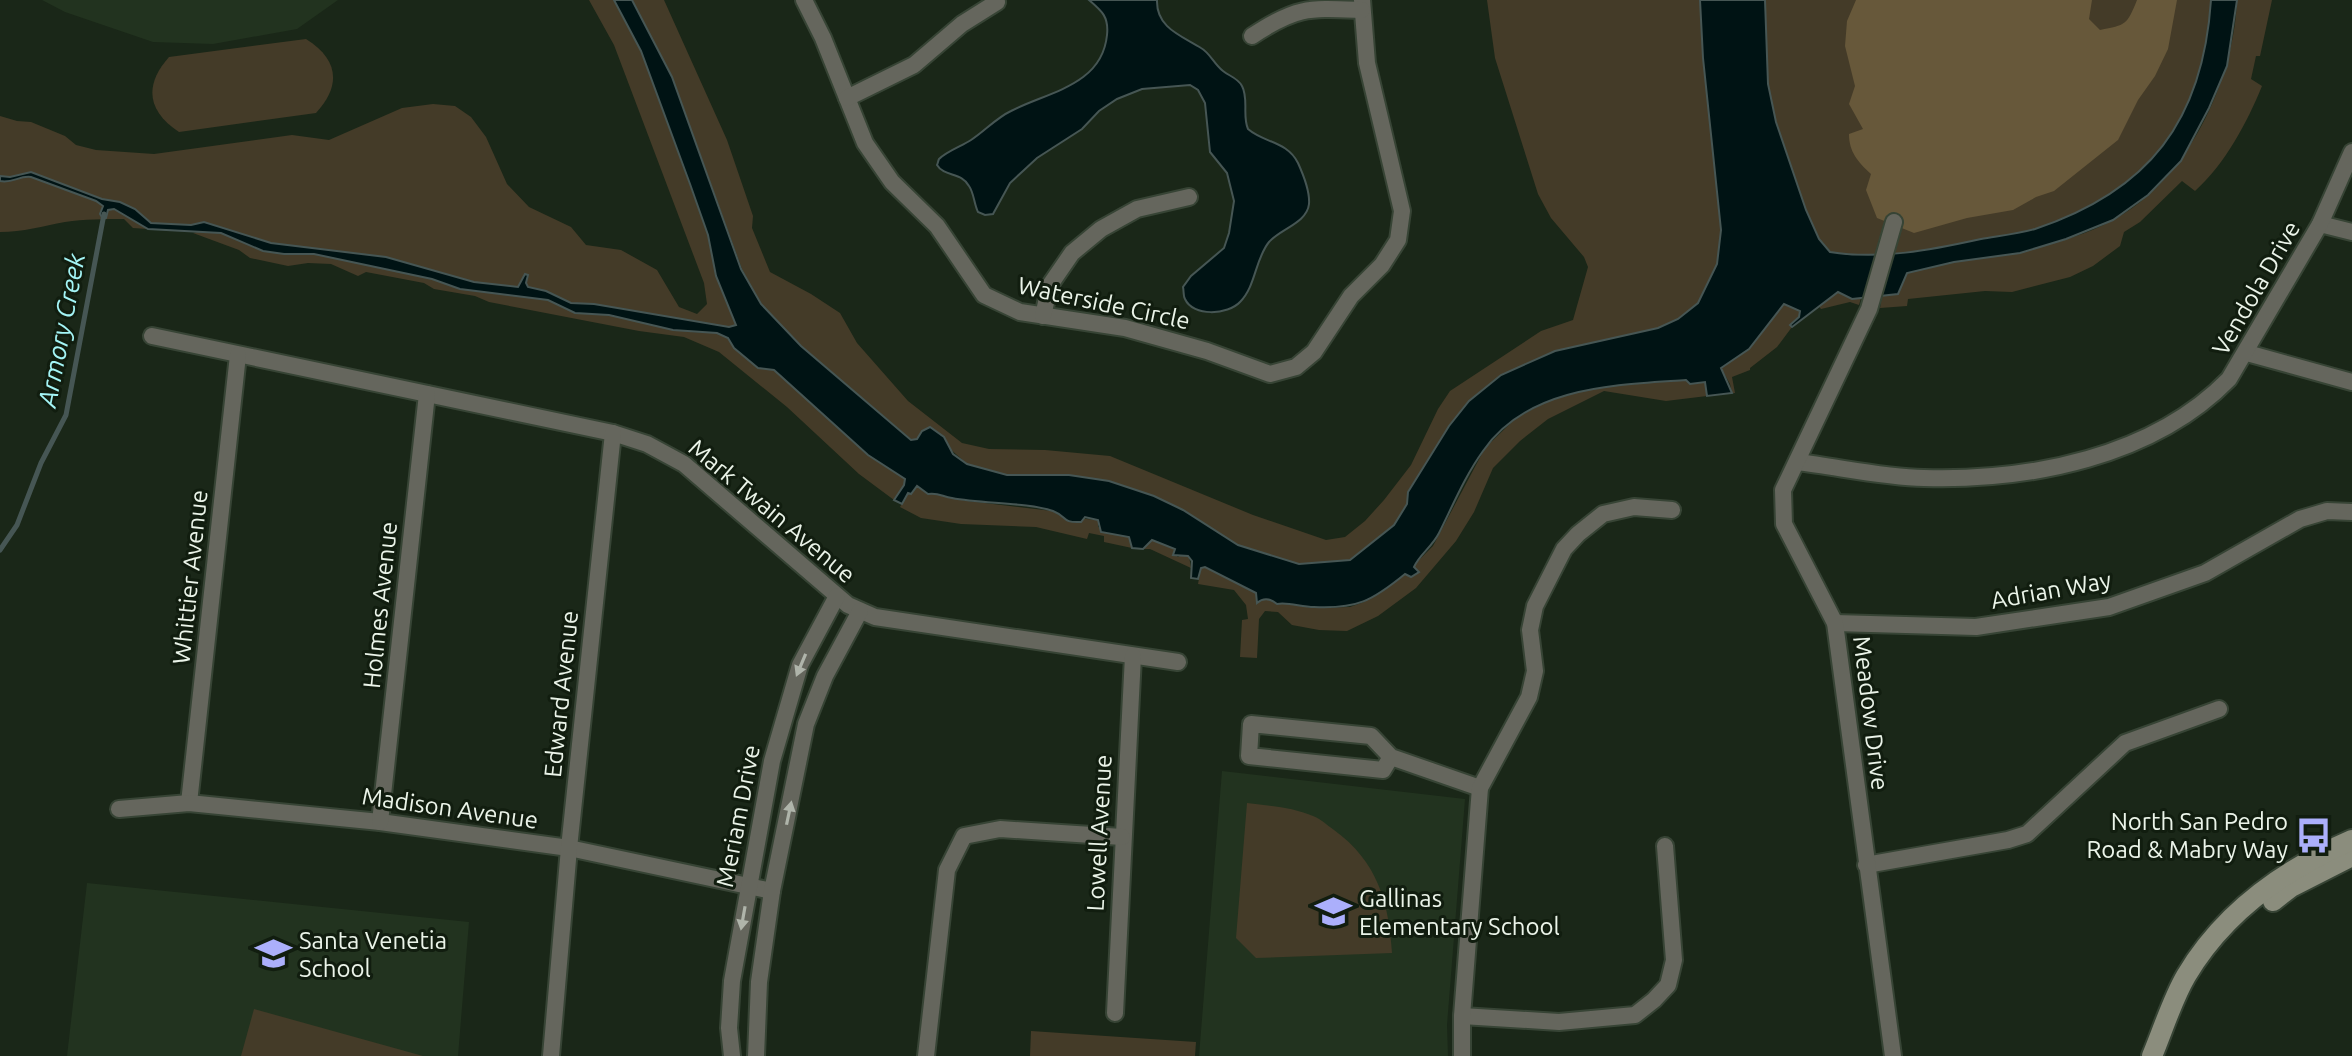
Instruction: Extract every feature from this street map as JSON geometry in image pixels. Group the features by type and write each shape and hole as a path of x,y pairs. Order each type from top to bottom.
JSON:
{"street":[{"name":"Waterside Circle","path":"804,0 823,38 865,143 882,168 937,226 984,295 1020,312 1125,328 1207,351 1270,374 1296,367 1314,352 1351,296 1382,265 1398,240 1402,211 1367,63 1362,5"},
{"path":"847,98 914,65 962,24 997,2"},
{"path":"1252,36 1282,16 1302,10 1362,5"},
{"name":"Vendola Drive","path":"1797,462 1923,478 1992,476 2079,461 2145,439 2209,400 2229,379 2320,224 2352,152"},
{"path":"1043,316 1050,285 1072,253 1101,229 1137,209 1189,197"},
{"name":"Meadow Drive","path":"1893,1056 1835,623 1784,524 1783,490 1869,309 1894,222"},
{"path":"2320,224 2352,232"},
{"name":"Mark Twain Avenue","path":"152,336 613,433 647,444 684,464 837,596 875,617 1178,662"},
{"path":"2247,353 2352,382"},
{"name":"Whittier Avenue","path":"189,803 238,355"},
{"name":"Holmes Avenue","path":"380,822 427,394"},
{"name":"Edward Avenue","path":"551,1056 569,848 613,433"},
{"path":"1462,1056 1462,1016 1480,788 1529,697 1535,671 1530,630 1535,606 1564,549 1603,514 1634,507 1672,510"},
{"name":"Adrian Way","path":"1835,623 1976,627 2109,607 2205,573 2300,519 2327,511 2352,512"},
{"name":"Meriam Drive","path":"732,1056 729,1028 732,981 783,716 800,665 837,596"},
{"name":"Meriam Drive","path":"756,1056 759,982 772,891 806,724 825,676 860,611"},
{"name":"Lowell Avenue","path":"1115,1013 1133,656"},
{"path":"1866,865 2027,834 2125,743 2219,709"},
{"path":"1391,757 1383,770 1249,756 1251,724 1371,736 1391,757 1480,788"},
{"name":"Madison Avenue","path":"119,809 189,803 380,822 569,848 772,891"},
{"path":"926,1056 947,870 964,836 1000,829 1122,837"},
{"path":"2152,1056 2185,978 2217,932 2247,903 2284,875 2352,840"},
{"path":"1462,1016 1559,1022 1635,1015 1654,1000 1668,985 1674,960 1665,846"},
{"path":"2166,1056 2197,984 2227,941 2256,913 2291,887 2352,856"}],"shaded area":[{"path":"42,0 338,0 297,29 213,44 153,42 65,12"},
{"path":"589,0 614,0 641,51 708,235 716,276 736,325 729,327 594,304 571,303 545,291 474,282 386,257 271,243 205,222 191,225 151,223 135,209 120,202 110,209 148,229 133,228 124,219 102,219 0,232 0,116 31,122 65,136 76,145 96,150 154,154 292,135 329,140 402,108 433,104 455,106 471,117 486,137 507,184 529,207 571,227 586,245 621,250 657,270 679,307 697,314 707,304 704,283 614,45"},
{"path":"614,0 632,0 672,77 741,269 761,304 801,346 911,440 917,439 922,431 930,427 944,437 953,454 967,464 1007,475 1069,475 1109,481 1154,496 1183,510 1238,545 1299,564 1350,560 1394,525 1407,504 1408,492 1449,426 1469,401 1501,375 1555,351 1658,328 1678,319 1698,303 1717,264 1721,230 1700,0 1765,0 1768,84 1776,122 1806,210 1819,239 1830,252 1868,255 1924,250 2028,231 2075,213 2109,194 2139,172 2163,146 2182,116 2206,43 2211,0 2237,0 2227,66 2181,161 2148,195 2113,220 2020,253 1954,262 1907,273 1898,294 1852,299 1838,292 1792,327 1790,325 1799,317 1800,311 1784,304 1749,349 1721,368 1732,393 1707,396 1705,382 1690,384 1686,380 1631,384 1575,393 1548,401 1524,413 1502,429 1483,451 1436,538 1416,563 1414,567 1419,572 1411,577 1405,574 1373,597 1342,606 1277,604 1267,599 1257,603 1256,593 1205,567 1201,568 1198,579 1191,578 1192,561 1188,556 1173,555 1175,549 1152,540 1143,549 1132,548 1129,537 1101,532 1098,520 1085,517 1081,522 1070,522 1058,513 1042,508 928,494 917,486 911,494 908,493 902,504 894,500 905,479 868,455 774,370 758,368 734,348 728,338 717,333 673,330 609,315 575,313 548,300 460,289 432,279 314,254 263,251 221,233 148,229 114,209 108,210 103,219 100,214 103,206 96,201 31,177 0,181 0,176 31,172 102,199 120,202 135,209 151,223 191,225 204,222 271,243 386,257 474,282 518,287 525,274 528,275 528,287 546,291 571,303 594,304 729,327 736,325 716,276 708,235 641,51"},
{"path":"632,0 664,0 727,140 753,216 752,228 770,272 840,313 857,343 908,401 962,443 989,449 1110,456 1253,515 1326,540 1345,537 1384,500 1411,465 1450,391 1541,331 1573,320 1588,267 1584,257 1551,218 1538,194 1495,58 1487,0 1700,0 1721,230 1717,264 1698,303 1678,319 1658,328 1555,351 1501,375 1469,401 1449,426 1408,492 1407,504 1394,525 1350,560 1299,564 1238,545 1183,510 1069,475 1007,475 967,464 948,447 912,440 801,346 761,304 742,269 672,77"},
{"path":"1089,0 1157,0 1165,24 1204,50 1225,73 1240,83 1245,96 1248,129 1288,150 1298,163 1308,194 1307,211 1269,242 1245,296 1227,310 1211,312 1195,309 1184,296 1183,287 1191,276 1224,248 1234,201 1227,173 1210,152 1205,103 1198,90 1190,85 1142,89 1117,99 1099,111 1082,129 1037,158 1010,183 993,214 978,212 966,182 937,165 942,156 971,140 1006,114 1071,85 1095,66 1103,52 1107,23 1101,11"},
{"path":"1725,0 2226,0 2192,138 2074,228 2020,253 2102,226 2139,203 2163,181 2202,126 2216,95 2227,63 2237,0 2272,0 2260,56 2256,56 2251,79 2262,86 2234,142 2195,191 2182,181 2140,222 2124,232 2120,246 2093,266 2070,277 2012,292 1985,291 1908,299 1907,306 1880,308 1882,296 1898,294 1905,275 1778,270"},
{"path":"1856,0 2092,0 2089,19 2100,30 2124,22 2131,15 2137,0 2177,0 2168,49 2118,140 2054,191 2013,210 1967,218 1914,233 1877,218 1866,190 1871,174 1858,161 1851,146 1849,134 1863,129 1849,104 1855,86 1845,46 1847,21"},
{"path":"306,39 325,55 333,73 330,92 316,113 179,132 168,124 155,106 153,87 169,57"},
{"path":"206,230 263,251 314,254 432,279 460,289 548,300 575,313 609,315 691,332 717,333 728,338 734,348 758,367 774,370 868,455 905,479 904,485 894,500 859,474 787,407 719,352 684,337 489,302 475,296 434,289 424,283 366,272 358,276 331,264 288,266 250,258 239,250 193,233"},
{"path":"1838,292 1852,299 1861,298 1859,305 1850,302 1821,309 1818,305"},
{"path":"1784,304 1800,311 1799,316 1777,347 1750,370 1732,377 1735,393 1732,393 1721,368 1749,349"},
{"path":"1686,380 1690,384 1705,382 1707,396 1666,401 1604,391 1548,419 1493,468 1474,512 1456,541 1416,588 1378,616 1347,631 1292,625 1278,612 1265,611 1259,619 1257,658 1240,657 1242,620 1248,619 1246,605 1234,590 1198,584 1201,568 1205,567 1256,593 1257,602 1264,599 1312,608 1350,607 1364,602 1405,574 1433,546 1485,448 1516,418 1552,399 1600,387"},
{"path":"916,486 946,497 1098,520 1098,527 1129,537 1132,548 1104,542 1104,536 1089,533 1087,539 1036,527 961,524 921,518 900,507"},
{"path":"1152,540 1176,549 1174,554 1178,557 1182,554 1189,556 1191,568 1150,549 1143,549"},
{"name":"Gallinas Elementary School","path":"1222,771 1465,799 1447,1025 1448,1056 1199,1056"},
{"path":"1247,803 1313,816 1349,842 1361,855 1378,884 1388,917 1392,953 1256,958 1236,938"},
{"name":"Santa Venetia School","path":"87,883 469,922 458,1056 67,1056"},
{"path":"254,1009 423,1056 241,1056"},
{"path":"1031,1031 1196,1042 1195,1056 1030,1056"}],"waterway":[{"name":"Armory Creek","path":"0,550 17,525 41,463 66,415 104,214"}],"place":[{"name":"North San Pedro Road & Mabry Way","path":"2314,835"},
{"name":"Gallinas Elementary School","path":"1333,912"},
{"name":"Santa Venetia School","path":"273,954"}]}
